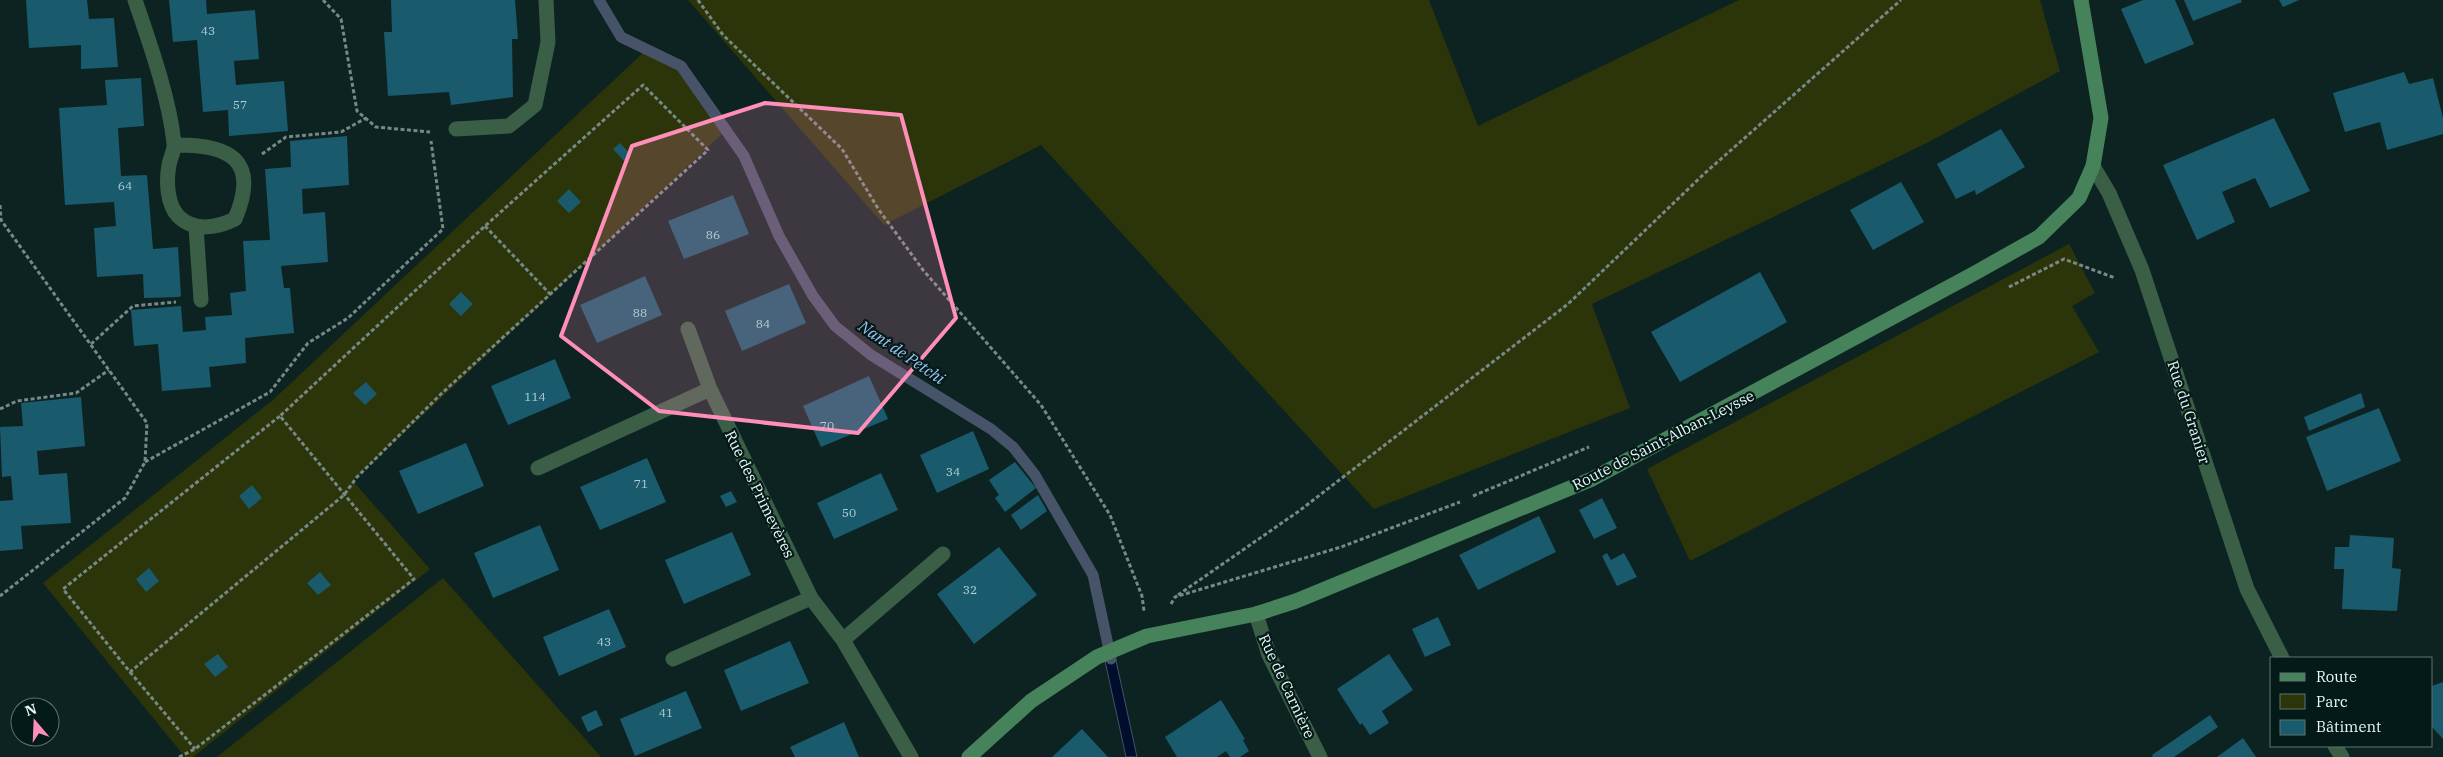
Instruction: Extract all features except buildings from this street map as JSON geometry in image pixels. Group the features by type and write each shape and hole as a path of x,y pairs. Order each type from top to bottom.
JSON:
{"main road":[{"name":"Route de Saint-Alban-Leysse","path":"968,757 1031,701 1097,658 1147,636 1256,614 1296,601 1592,479 2039,237 2079,198 2093,166 2101,118 2081,0"}],"street":[{"path":"135,0 155,58 174,145 169,166 167,192 178,216 196,227 221,226 234,219 242,202 245,184 242,168 234,158 219,149 196,145 174,145"},
{"path":"456,129 509,126 535,105 548,42 546,0"},
{"name":"Rue du Granier","path":"2093,166 2108,193 2142,270 2247,589 2281,657"},
{"path":"196,227 201,300"},
{"name":"Rue des Primevères","path":"688,329 710,389 811,598 843,640 911,757"},
{"path":"538,468 710,389"},
{"path":"843,640 943,554"},
{"path":"673,659 811,598"},
{"name":"Rue de Carnière","path":"1256,614 1269,655 1320,757"}],"path":[{"path":"323,0 341,19 357,111 376,126 430,132 456,129"},
{"path":"698,0 723,35 842,150 879,210 923,270 1040,405 1110,515 1142,596 1147,636"},
{"path":"1147,636 1175,597 1299,511 1568,304 1705,173 1901,0"},
{"path":"130,672 344,495 357,477 441,394 708,150 643,85 485,226 280,416 63,589 130,672 195,749"},
{"path":"242,168 286,137 341,132 366,118"},
{"path":"145,462 270,392 308,343 348,318 443,229 430,132"},
{"path":"0,205 1,220 148,423 145,462 125,498 0,596"},
{"path":"485,226 550,294"},
{"path":"2004,290 2064,259 2120,279 2142,270"},
{"path":"91,344 133,306 201,300"},
{"path":"0,409 17,401 76,393 109,370"},
{"path":"178,757 195,749 414,579 280,416"},
{"path":"1471,497 1595,445"},
{"path":"1175,597 1341,547 1462,501"}],"highlighted area":[{"path":"765,103 901,115 956,318 858,433 659,411 561,336 632,146"}],"green space":[{"path":"688,0 1429,0 1478,126 1739,0 2040,0 2060,71 1929,142 1592,304 1630,408 1374,509 1041,145 884,225"},
{"path":"646,50 681,66 726,130 353,481 430,569 193,757 185,757 43,583 274,399"},
{"path":"2069,244 2095,293 2072,306 2099,352 1690,561 1647,469"},
{"path":"443,578 601,757 217,757"}],"water":[{"path":"1115,656 1137,757 1126,757 1105,661"}],"waterway":[{"name":"Nant de Petchi","path":"599,0 621,37 681,66 744,156 779,236 813,296 835,326 871,355 991,429 1013,447 1035,475 1093,575 1111,659"}]}
